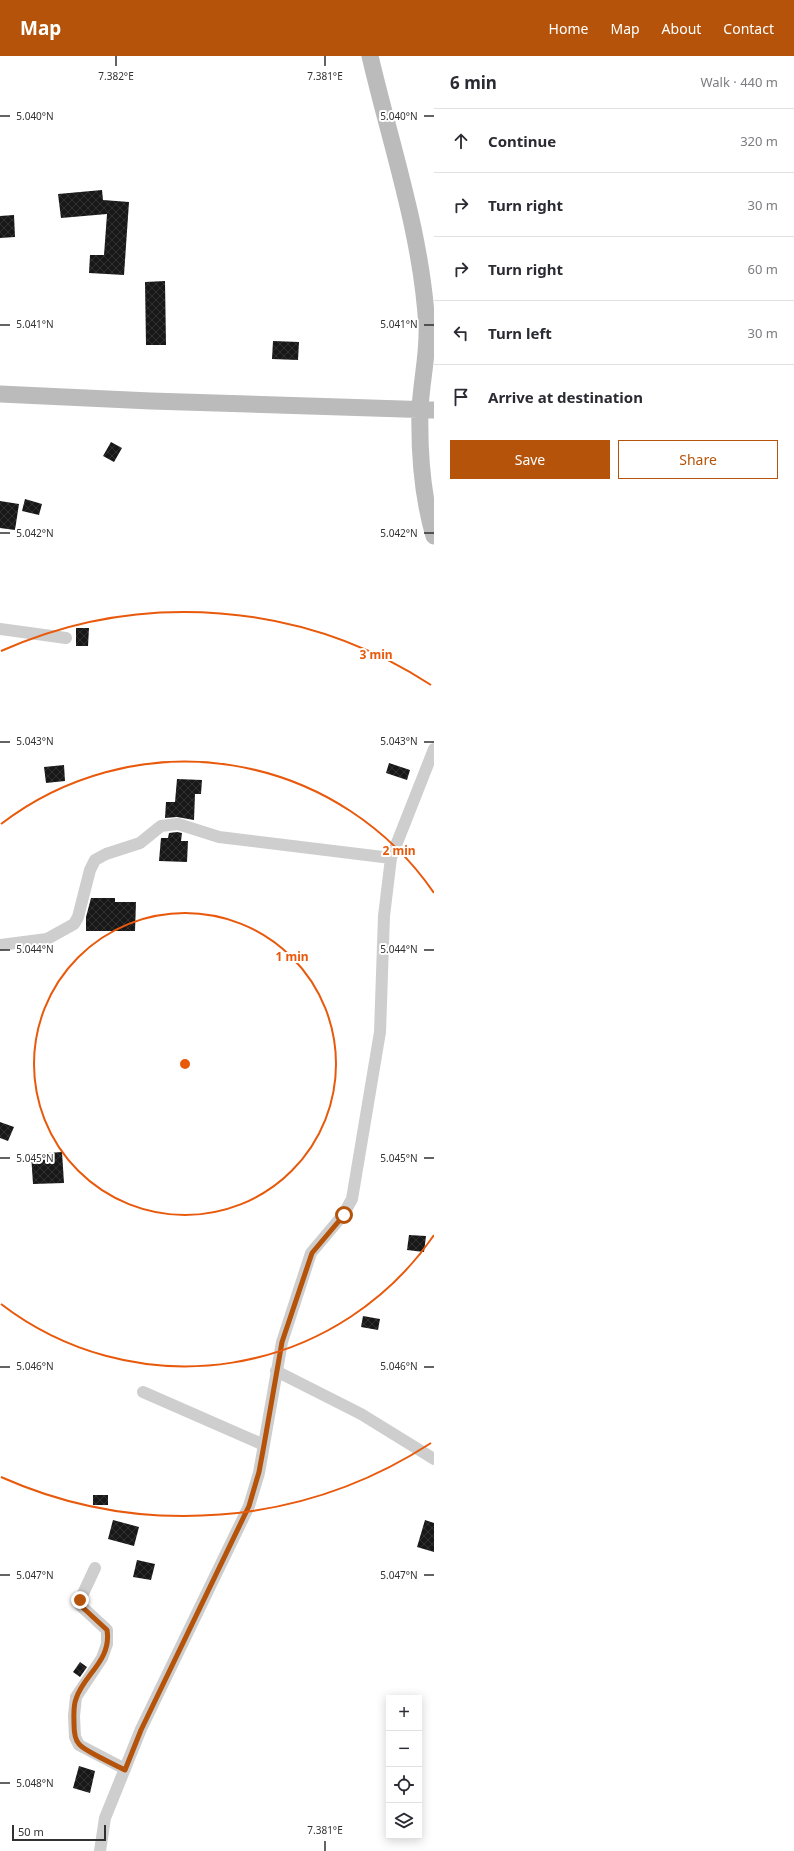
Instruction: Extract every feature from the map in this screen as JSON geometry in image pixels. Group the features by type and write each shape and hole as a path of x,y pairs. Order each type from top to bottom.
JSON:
{"street":[{"path":"370,56 408,203 421,267 427,335 427,410 422,482 434,536"},
{"path":"0,394 167,402 427,410"},
{"path":"0,629 66,638"},
{"path":"100,1851 105,1818 141,1730 249,1506 259,1472 282,1342 312,1253 344,1215 352,1198 380,1032 383,988 384,916 391,858 434,749"},
{"path":"0,945 47,940 74,924 78,917 90,870 95,860 106,854 140,843 161,826 178,824 219,837 391,858"},
{"path":"276,1371 361,1414 434,1459"},
{"path":"143,1392 264,1445"},
{"path":"95,1568 80,1600 80,1605 107,1630 107,1644 102,1658 76,1697 74,1716 75,1737 79,1745 125,1770"}],"building":[{"path":"102,190 103,200 129,202 124,275 89,273 90,255 104,255 107,214 61,218 58,194"},
{"path":"14,215 15,237 0,238 0,216"},
{"path":"165,281 166,345 146,345 145,282"},
{"path":"273,341 299,342 298,360 272,359"},
{"path":"111,442 122,448 114,462 103,456"},
{"path":"25,499 42,504 39,515 22,511"},
{"path":"0,501 19,504 15,530 0,528"},
{"path":"76,628 89,628 88,646 76,646"},
{"path":"389,763 410,770 407,780 386,773"},
{"path":"64,765 65,781 46,783 44,767"},
{"path":"177,779 202,780 201,794 195,794 194,820 177,817 165,818 166,802 175,802"},
{"path":"169,833 182,833 181,841 188,841 187,862 159,861 161,838 168,838"},
{"path":"91,898 115,898 115,902 136,902 135,931 86,931 86,917"},
{"path":"0,1122 14,1127 8,1141 0,1138"},
{"path":"62,1152 64,1183 33,1184 31,1154"},
{"path":"409,1235 426,1236 424,1252 407,1250"},
{"path":"363,1316 380,1319 378,1330 361,1327"},
{"path":"93,1495 108,1495 108,1505 93,1505"},
{"path":"113,1520 139,1527 134,1546 108,1539"},
{"path":"425,1520 434,1523 434,1552 417,1547"},
{"path":"137,1560 155,1564 151,1580 133,1577"},
{"path":"80,1662 87,1667 80,1677 73,1672"},
{"path":"79,1766 95,1771 90,1793 73,1788"}],"route":[{"path":"80,1600 80,1605 92,1618 107,1630 108,1636 102,1658 76,1697 74,1716 75,1737 79,1745 125,1770 141,1730 198,1615 249,1506 259,1472 282,1342 312,1253 318,1244 344,1215"}]}
